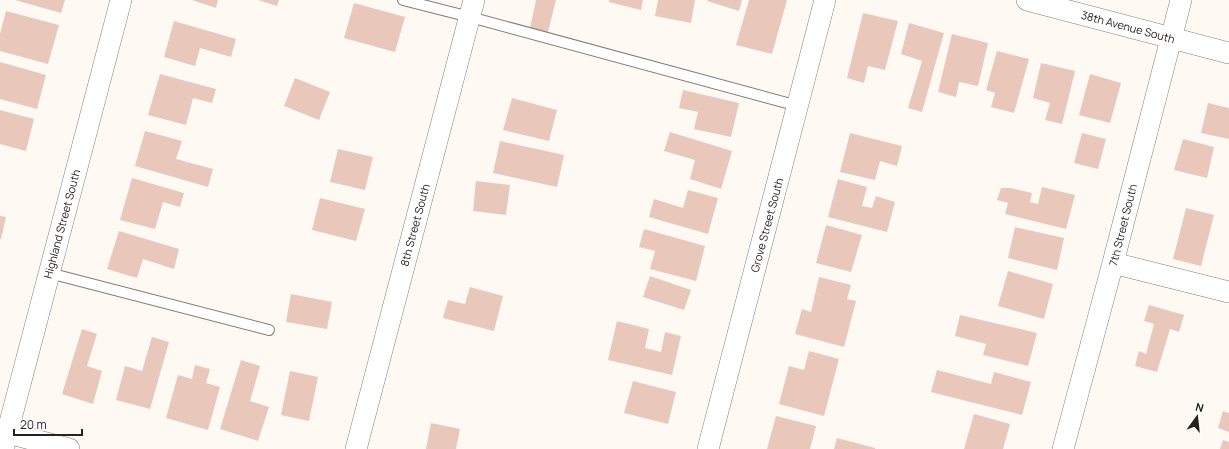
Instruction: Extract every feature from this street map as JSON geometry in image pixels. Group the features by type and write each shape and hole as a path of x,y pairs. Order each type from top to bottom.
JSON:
{"street":[{"name":"Highland Street South","path":"3,438 49,273 121,0"},
{"name":"Grove Street South","path":"708,449 825,0"},
{"name":"38th Avenue South","path":"1027,0 1229,53"},
{"name":"7th Street South","path":"1063,449 1181,0"},
{"name":"8th Street South","path":"356,449 472,8"},
{"path":"1113,263 1229,292"},
{"path":"3,438 69,449"}],"lane":[{"path":"403,0 472,8 798,106"},
{"path":"49,273 269,330"}],"building":[{"path":"15,0 65,0 61,13"},
{"path":"192,0 218,0 216,8"},
{"path":"258,0 279,0 277,6"},
{"path":"536,0 556,0 548,32 530,28"},
{"path":"609,0 643,0 641,10 609,2"},
{"path":"658,0 695,0 691,23 655,16"},
{"path":"742,0 739,11 707,1"},
{"path":"749,0 787,0 772,54 736,45"},
{"path":"354,3 405,17 395,52 344,38"},
{"path":"6,11 59,25 48,64 0,51 0,34"},
{"path":"863,13 898,21 885,70 868,66 864,83 847,78"},
{"path":"174,21 236,39 231,57 200,48 195,66 164,57"},
{"path":"909,23 944,33 922,112 908,108 922,61 901,54"},
{"path":"952,34 988,43 978,86 959,82 956,97 938,92"},
{"path":"997,51 1029,59 1014,113 991,107 995,93 986,90"},
{"path":"0,62 46,75 37,109 0,99"},
{"path":"1041,63 1075,71 1062,124 1045,120 1050,103 1033,98"},
{"path":"160,74 216,89 212,103 193,98 186,125 148,115"},
{"path":"1090,74 1121,83 1110,123 1079,115"},
{"path":"295,78 330,92 319,120 284,106"},
{"path":"683,90 739,103 731,137 694,129 698,112 679,108"},
{"path":"512,98 557,110 549,141 503,130"},
{"path":"1208,103 1229,108 1229,139 1201,133"},
{"path":"0,110 34,119 26,151 0,144"},
{"path":"145,131 182,141 176,159 213,169 208,187 135,166"},
{"path":"670,132 732,151 721,189 690,179 695,160 664,151"},
{"path":"850,133 902,146 897,166 880,161 875,180 840,172"},
{"path":"1082,133 1106,139 1098,169 1074,163"},
{"path":"1183,139 1214,147 1207,178 1174,170"},
{"path":"500,141 564,155 557,187 493,173"},
{"path":"338,149 373,157 365,190 330,182"},
{"path":"132,178 184,193 180,207 163,202 155,229 120,220"},
{"path":"838,179 867,187 862,206 872,208 876,196 895,202 887,232 828,217"},
{"path":"476,181 510,185 506,215 473,211"},
{"path":"1042,187 1075,195 1066,229 1005,214 1008,203 997,200 1001,188 1011,188 1032,193 1030,202 1038,204"},
{"path":"688,190 718,198 708,234 649,217 654,199 683,208"},
{"path":"320,198 365,209 356,241 312,230"},
{"path":"1186,208 1214,215 1201,266 1173,259"},
{"path":"0,216 6,217 1,239 0,239"},
{"path":"826,225 862,235 851,272 816,263"},
{"path":"1015,227 1064,238 1057,270 1008,258"},
{"path":"644,229 705,246 696,281 650,269 655,251 639,247"},
{"path":"119,231 179,249 174,269 143,259 137,278 107,269"},
{"path":"1008,271 1053,284 1044,319 998,306"},
{"path":"650,276 691,290 684,310 643,297"},
{"path":"819,277 851,285 847,299 856,301 844,347 795,334 802,309 811,312"},
{"path":"470,287 503,296 494,331 443,318 448,300 465,304"},
{"path":"291,294 332,302 327,329 286,322"},
{"path":"1149,305 1184,315 1179,332 1170,329 1157,372 1135,366 1139,351 1146,354 1154,324 1144,321"},
{"path":"960,315 1037,333 1028,366 983,355 986,344 955,336"},
{"path":"617,321 649,329 645,348 661,352 665,332 681,336 672,375 608,360"},
{"path":"82,329 97,334 87,366 102,371 93,404 62,394"},
{"path":"152,337 169,342 150,409 116,400 125,366 142,371"},
{"path":"809,351 839,359 824,416 779,404 789,366 804,370"},
{"path":"241,360 260,366 250,401 269,407 258,441 220,429"},
{"path":"195,365 210,369 206,383 220,387 208,430 166,418 178,375 192,379"},
{"path":"937,370 991,384 994,372 1031,382 1022,415 931,392"},
{"path":"290,371 318,377 309,421 281,415"},
{"path":"633,381 676,392 668,424 624,413"},
{"path":"1223,411 1229,413 1229,432 1218,428"},
{"path":"974,414 1010,424 1003,449 964,449"},
{"path":"776,416 816,426 810,449 767,449"},
{"path":"431,423 460,429 456,449 426,449"},
{"path":"837,438 875,448 875,449 834,449"},
{"path":"1223,440 1229,442 1229,449 1220,449"}]}
